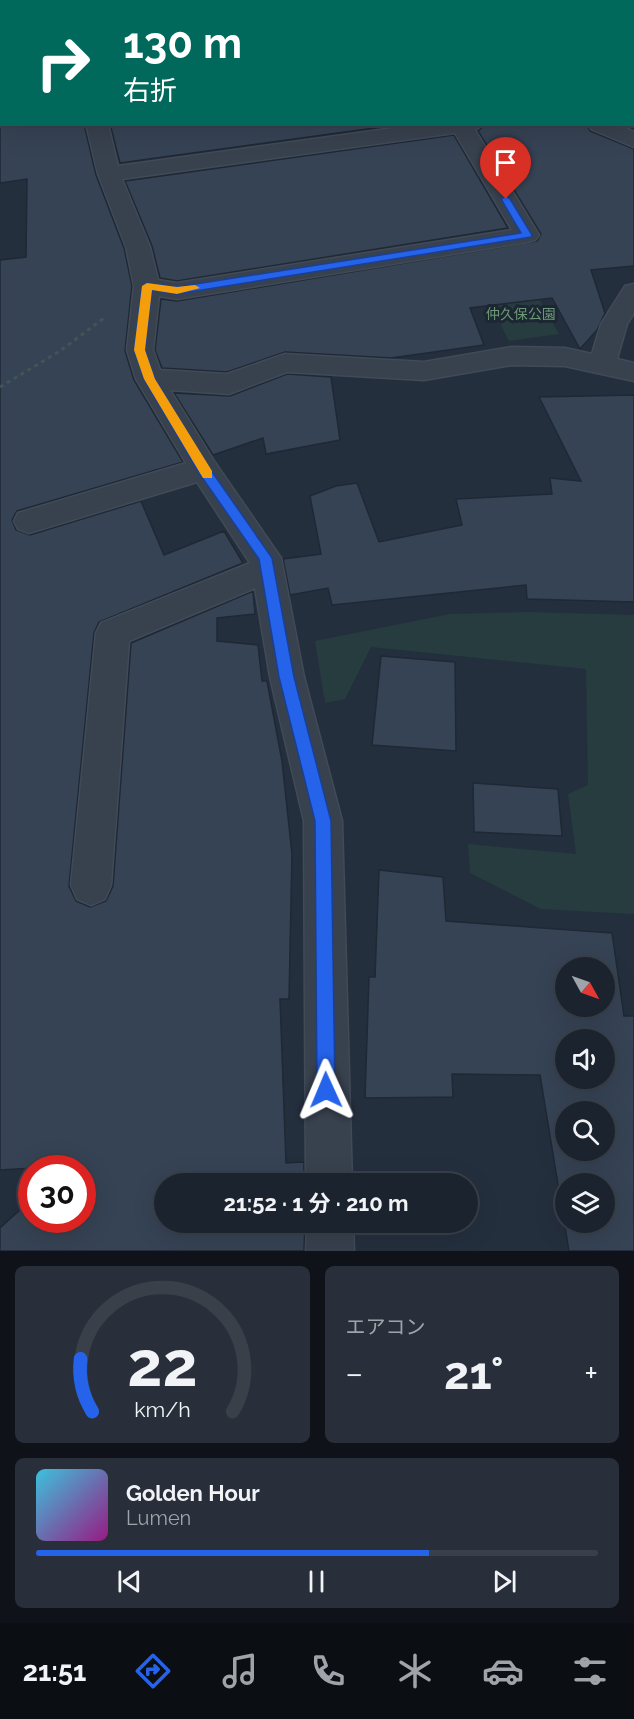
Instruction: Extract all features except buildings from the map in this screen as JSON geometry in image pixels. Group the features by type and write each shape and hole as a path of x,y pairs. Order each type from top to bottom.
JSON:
{"street":[{"path":"97,126 109,174 138,247 147,286 140,350 150,379 204,469 265,558 268,569 286,677 323,821 329,1173"},
{"path":"109,174 437,128 468,126 527,235 177,291 147,286"},
{"path":"603,126 634,140"},
{"path":"602,365 614,324 634,292"},
{"path":"150,379 229,384 285,363 424,371 512,356 565,357 634,372"},
{"path":"29,521 204,469"},
{"path":"91,885 113,633 268,569"},
{"path":"330,1233 330,1251"}],"path":[{"path":"0,387 60,351 147,286"}],"green space":[{"name":"仲久保公園","path":"514,255 559,334 509,341 468,259"},
{"path":"528,612 634,615 634,914 541,909 470,873 468,844 576,854 568,794 588,785 586,669 371,647 345,699 325,703 315,641 450,614"}],"slow traffic":[{"path":"195,288 177,291 147,286 140,350 150,379 207,475"}],"route":[{"path":"326,1090 323,821 286,677 265,558 204,469 150,379 140,350 147,286 177,291 527,235 506,199"}]}
